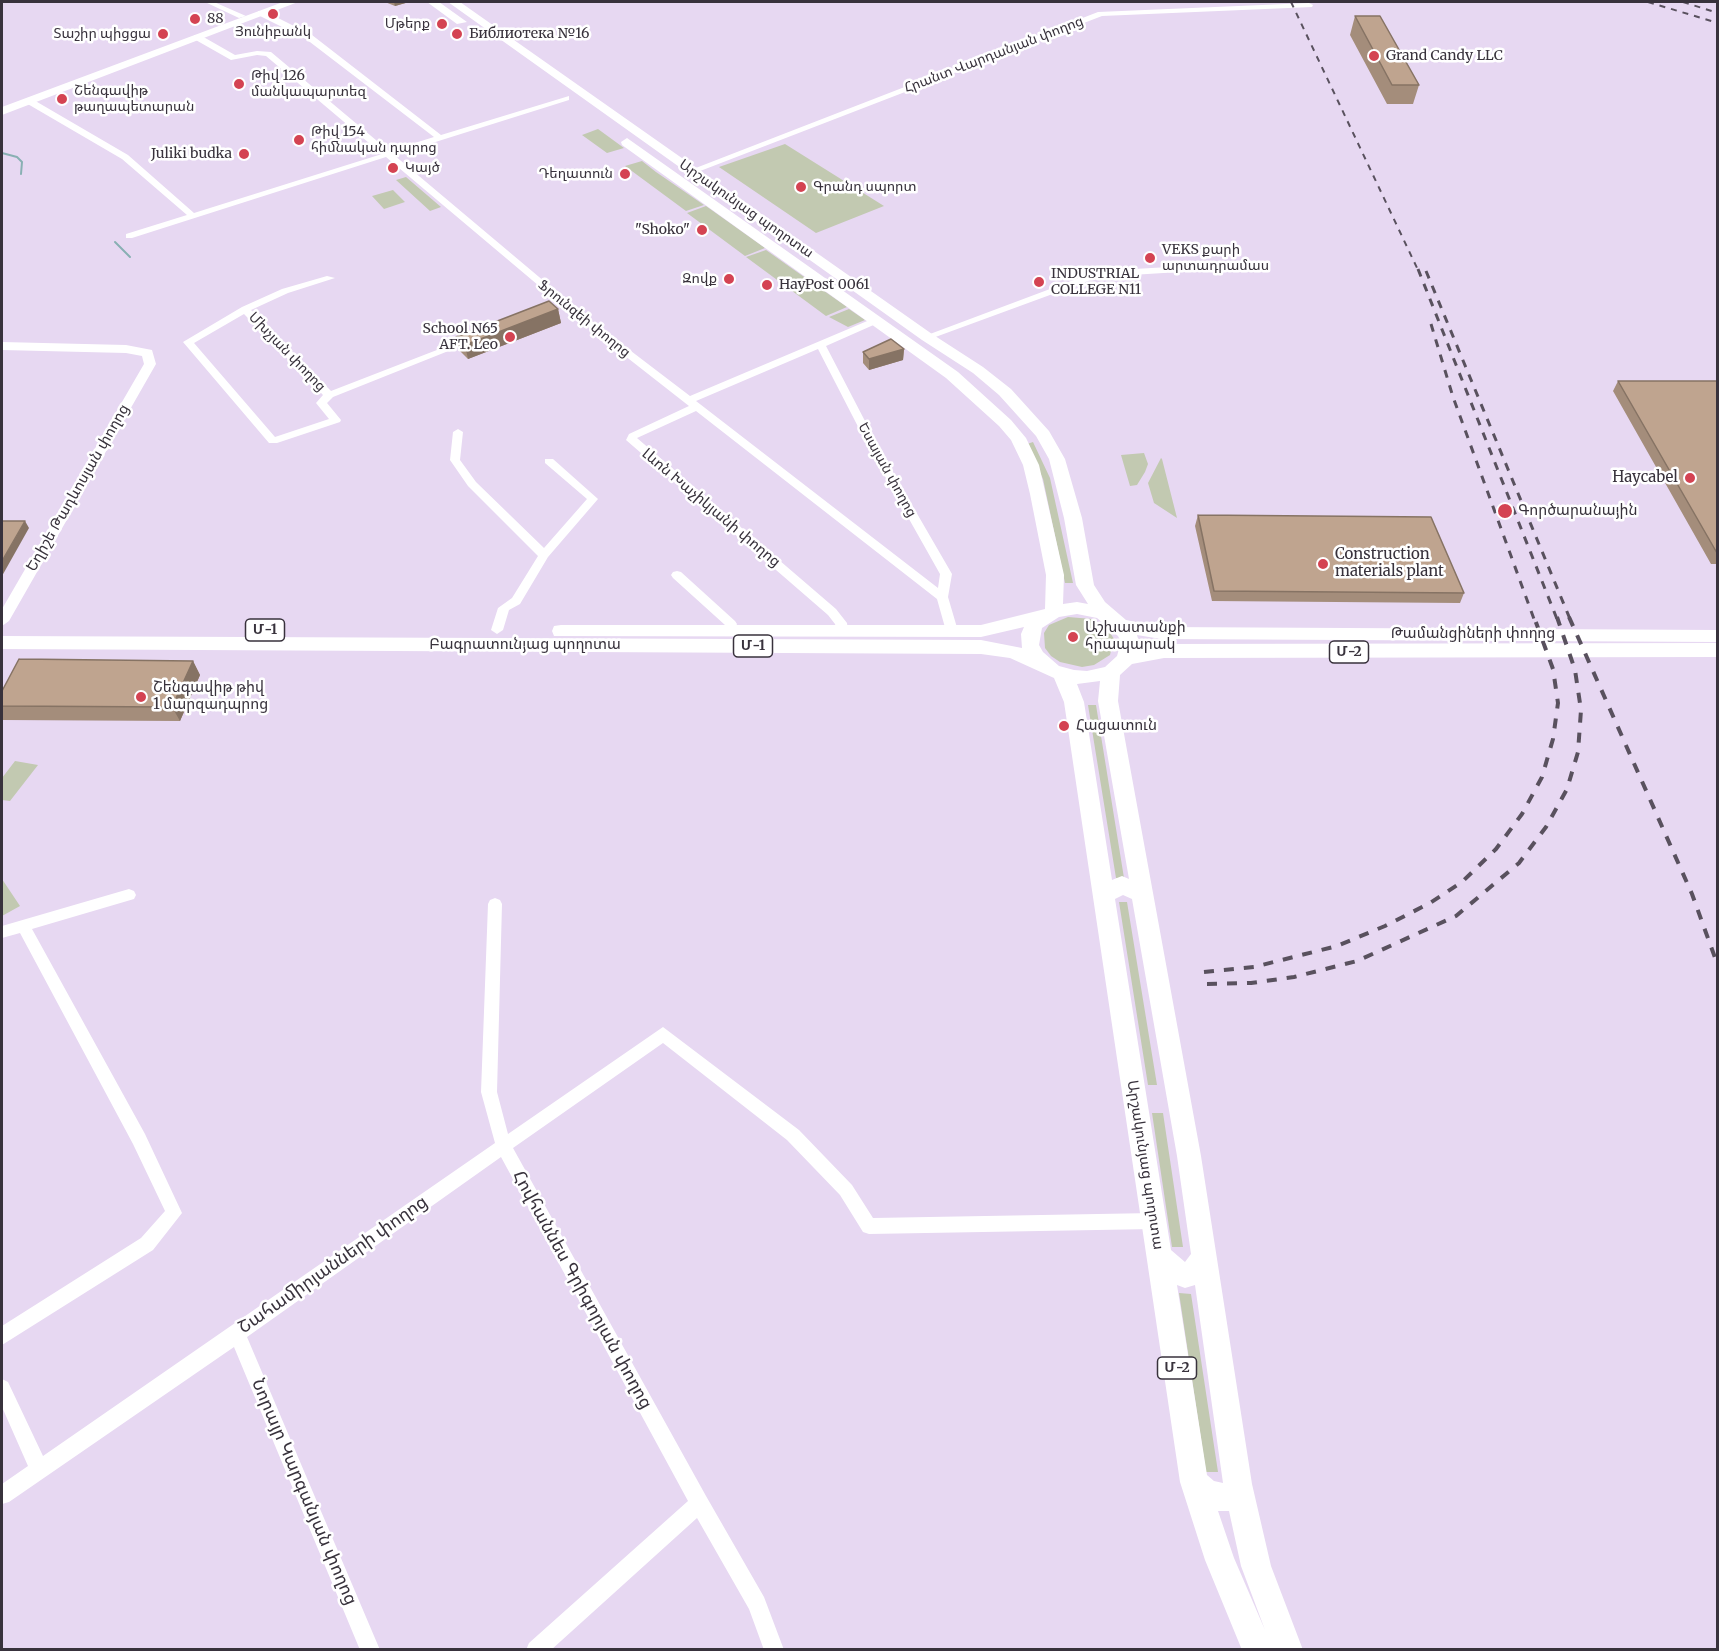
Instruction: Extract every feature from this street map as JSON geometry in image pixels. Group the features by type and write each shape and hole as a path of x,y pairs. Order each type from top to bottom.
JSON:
{"main road":[{"path":"2,107 280,2"},
{"path":"2,111 292,2"},
{"path":"432,2 538,78"},
{"name":"Արշակունյաց պողոտա","path":"453,2 927,337 978,370 1005,392 1043,434 1057,459 1088,592 1117,622"},
{"path":"476,33 488,33 492,29"},
{"path":"490,43 492,37 504,38"},
{"name":"Արշակունյաց պողոտա","path":"562,95 971,390 1018,438 1031,465 1039,494 1055,575 1049,614"},
{"path":"675,177 692,171"},
{"path":"908,345 927,337"},
{"path":"1018,438 1030,431 1043,434"},
{"path":"1119,666 1087,678 1053,670 1035,656 1030,645 1030,634 1035,624 1049,614 1084,609 1117,622 1130,642 1119,666 1108,701 1205,1255 1238,1484 1256,1566 1288,1650"},
{"name":"Բագրատունյաց պողոտա","path":"2,629 981,631 1049,614"},
{"name":"Թամանցիների փողոց","path":"1117,622 1161,633 1718,636"},
{"name":"Բագրատունյաց պողոտա","path":"2,643 981,647 1014,652 1053,670"},
{"name":"Թամանցիների փողոց","path":"1119,666 1164,651 1718,650"},
{"name":"Արշակունյաց պողոտա","path":"1053,670 1070,689 1074,702 1194,1482 1220,1560 1258,1650"},
{"path":"1104,895 1122,885 1142,894"},
{"path":"1159,1255 1170,1269 1185,1275 1193,1273 1205,1255"},
{"path":"1194,1482 1206,1493 1225,1498 1232,1495 1238,1484"}],"street":[{"path":"209,2 242,16"},
{"name":"Հրանտ Վարդանյան փողոց","path":"692,171 1101,14 1309,5"},
{"path":"261,13 309,37 440,138"},
{"name":"Ֆրունզեի փողոց","path":"197,37 234,58 257,53 268,54 565,304 670,388 694,403 942,597"},
{"path":"129,236 440,138 562,95"},
{"path":"29,101 125,157 193,216"},
{"path":"927,337 1098,274 1241,266"},
{"path":"330,278 285,291 189,339 190,347 271,440 277,441 336,420 321,403 329,395 491,332"},
{"path":"554,308 565,304"},
{"name":"Մխչյան փողոց","path":"245,309 329,395"},
{"path":"694,403 875,321"},
{"name":"Եսայան փողոց","path":"820,344 874,448 946,574 942,597"},
{"name":"Եղիշե Թադևոսյան փողոց","path":"2,346 126,349 148,353 150,364 2,621"},
{"name":"Լևոն Խաչիկյանի փողոց","path":"694,403 633,436 631,440 832,612 841,623 842,631"},
{"path":"458,432 455,460 472,484 544,555"},
{"path":"497,630 504,608 516,601 544,555 593,499 549,461"},
{"path":"677,575 731,624 729,631"},
{"path":"942,597 952,631"},
{"path":"2,932 129,896"},
{"name":"Հովհաննես Գրիգորյան փողոց","path":"495,904 489,1092 503,1145 699,1503 757,1604 774,1650"},
{"path":"2,1336 147,1244 174,1213 139,1139 23,926"},
{"name":"Շահամիրյանների փողոց","path":"2,1495 237,1334 663,1034 793,1135 846,1190 869,1226 1154,1221"},
{"name":"Նորայր Կարգանյան փողոց","path":"237,1334 370,1650"},
{"path":"2,1388 39,1469"},
{"path":"536,1650 699,1503"}],"green space":[{"path":"598,129 624,148 607,153 582,135"},
{"name":"Գրանդ սպորտ","path":"785,144 884,206 816,233 719,167"},
{"path":"642,161 704,205 686,211 625,166"},
{"path":"406,177 441,207 430,211 396,180"},
{"path":"393,190 405,202 384,209 372,196"},
{"path":"706,206 765,248 745,256 687,213"},
{"path":"766,250 847,307 826,316 746,257"},
{"path":"849,309 865,320 848,327 829,317"},
{"path":"1033,442 1050,478 1073,583 1065,583 1043,479 1027,444"},
{"path":"1144,453 1148,464 1145,472 1137,485 1130,486 1121,455"},
{"path":"1161,458 1177,518 1154,503 1148,483"},
{"path":"1068,617 1092,619 1109,631 1114,639 1110,655 1094,665 1082,667 1060,662 1051,656 1045,648 1044,633 1049,625"},
{"path":"1088,705 1096,705 1124,878 1116,878"},
{"path":"15,761 38,765 10,801 2,800 2,778"},
{"path":"2,879 20,906 2,916"},
{"path":"1119,902 1127,902 1157,1085 1148,1085"},
{"path":"1152,1113 1163,1113 1183,1247 1172,1247"},
{"path":"1179,1293 1191,1294 1218,1472 1206,1472"}],"building":[{"path":"1355,16 1380,16 1419,85 1392,85"},
{"path":"549,301 558,309 465,345 456,337"},
{"path":"891,339 904,349 869,359 863,352"},
{"name":"Haycabel","path":"1618,381 1718,381 1718,553 1717,553"},
{"name":"Construction materials plant","path":"1198,515 1431,517 1464,593 1214,591"},
{"path":"2,521 25,521 2,561"},
{"name":"Շենգավիթ թիվ 1 մարզադպրոց","path":"19,659 193,661 172,707 2,706 2,691"}],"waterway":[{"path":"2,153 17,157 22,162 21,174"},
{"path":"115,242 130,257"}],"railway":[{"path":"1291,2 1418,270"},
{"path":"1648,2 1718,23"},
{"path":"1683,2 1718,13"},
{"path":"1418,269 1557,619"},
{"path":"1426,271 1570,619"},
{"path":"1431,324 1453,397 1534,619"},
{"path":"1204,972 1254,967 1337,946 1385,926 1430,903 1462,882 1496,849 1522,814 1542,777 1553,739 1558,703 1553,669 1534,617"},
{"path":"1207,984 1251,983 1294,977 1357,961 1456,916 1519,863 1546,827 1567,789 1578,752 1581,710 1575,670 1557,617"},
{"path":"1569,617 1692,894 1718,966"}],"place":[{"name":"Յունիբանկ","path":"273,14"},
{"name":"88","path":"195,19"},
{"name":"Մթերք","path":"442,24"},
{"name":"Տաշիր պիցցա","path":"163,34"},
{"name":"Библиотека №16","path":"457,34"},
{"name":"Grand Candy LLC","path":"1374,56"},
{"name":"Թիվ 126 մանկապարտեզ","path":"239,84"},
{"name":"Շենգավիթ թաղապետարան","path":"62,99"},
{"name":"Թիվ 154 հիմնական դպրոց","path":"299,140"},
{"name":"Juliki budka","path":"244,154"},
{"name":"Կայծ","path":"393,168"},
{"name":"Դեղատուն","path":"625,174"},
{"name":"Գրանդ սպորտ","path":"801,187"},
{"name":"\"Shoko\"","path":"702,230"},
{"name":"VEKS քարի արտադրամաս","path":"1150,258"},
{"name":"Զովք","path":"729,279"},
{"name":"INDUSTRIAL COLLEGE N11","path":"1039,282"},
{"name":"HayPost 0061","path":"767,285"},
{"name":"School N65 AFT. Leo","path":"510,337"},
{"name":"Haycabel","path":"1690,478"},
{"name":"Գործարանային","path":"1505,511"},
{"name":"Construction materials plant","path":"1323,564"},
{"name":"Աշխատանքի հրապարակ","path":"1073,637"},
{"name":"Շենգավիթ թիվ 1 մարզադպրոց","path":"141,697"},
{"name":"Հացատուն","path":"1064,726"}]}
